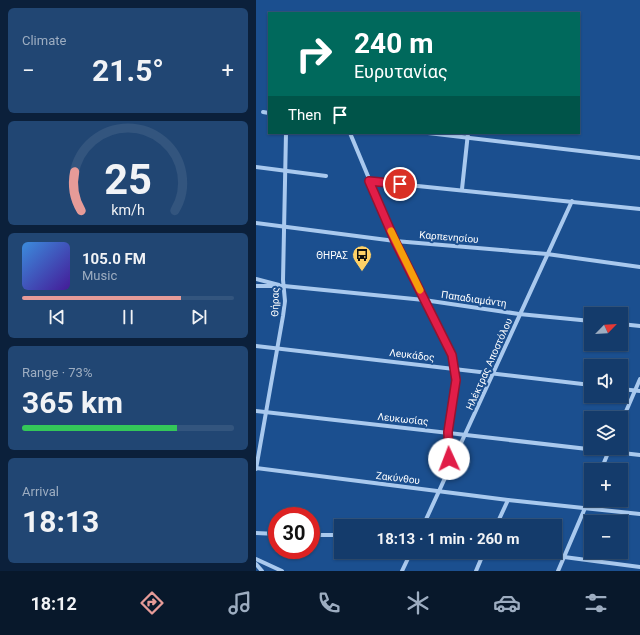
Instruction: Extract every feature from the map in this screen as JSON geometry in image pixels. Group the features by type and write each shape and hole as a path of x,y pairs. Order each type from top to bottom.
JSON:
{"street":[{"path":"263,112 268,113"},
{"name":"Θήρας","path":"256,468 267,413 285,300 286,134"},
{"path":"350,134 395,241 452,355 456,380 448,432 450,468"},
{"path":"435,134 640,158"},
{"path":"462,189 468,134"},
{"path":"256,167 326,176"},
{"path":"369,181 462,189 640,209"},
{"name":"Ηλέκτρας Αποστόλου","path":"426,519 466,436 519,314 572,201"},
{"name":"Καρπενησίου","path":"256,223 395,241 547,254 640,268"},
{"name":"Παπαδιαμάντη","path":"256,279 284,286"},
{"name":"Παπαδιαμάντη","path":"256,286 284,286 424,300 519,314 584,320"},
{"path":"628,325 640,326"},
{"name":"Λeυκάδος","path":"256,346 584,384"},
{"path":"627,411 638,391 640,379"},
{"path":"628,390 638,391"},
{"name":"Λευκωσίας","path":"256,411 448,432 466,436 584,447"},
{"name":"Λευκωσίας","path":"628,453 640,455"},
{"name":"Ζακύνθου","path":"256,468 439,492 640,514"},
{"path":"499,519 508,500"},
{"path":"558,571 585,509"},
{"path":"256,533 268,534"},
{"path":"320,535 334,535"},
{"path":"564,557 640,567"},
{"path":"256,559 282,571"},
{"path":"402,571 408,559"},
{"path":"476,571 481,559"},
{"path":"256,564 262,571"}],"slow traffic":[{"path":"391,231 420,290"}],"place":[{"name":"ΘΗΡΑΣ","path":"362,272"}],"route":[{"path":"400,184 369,181 395,241 452,355 456,380 448,432 449,459"}]}
